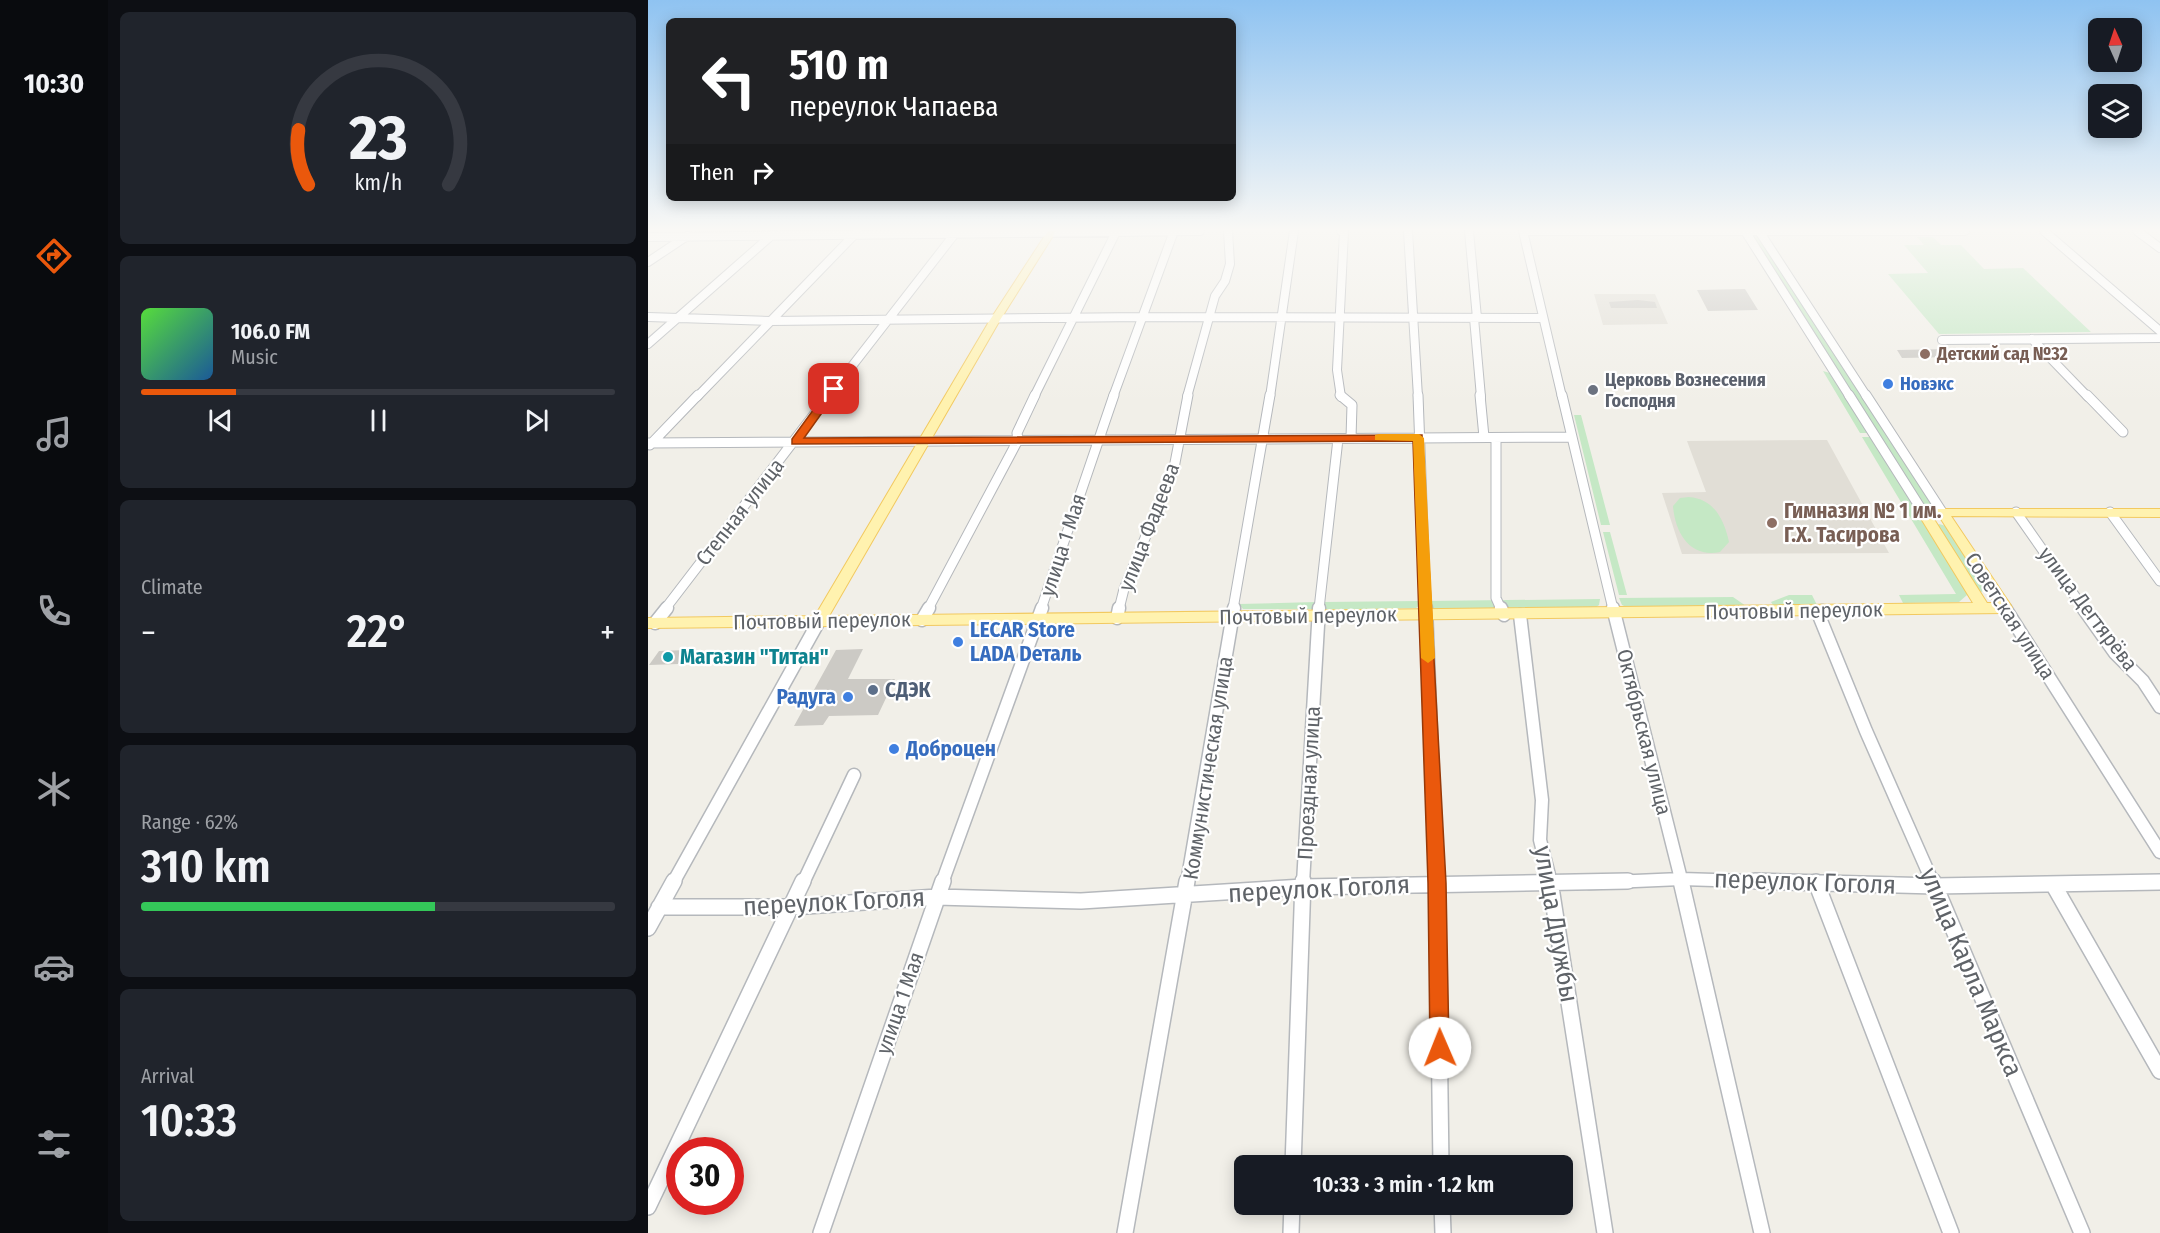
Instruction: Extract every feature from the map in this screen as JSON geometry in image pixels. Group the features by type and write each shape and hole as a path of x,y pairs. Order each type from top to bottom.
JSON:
{"main road":[{"path":"819,621 1014,289"},
{"path":"1923,512 2160,513"},
{"name":"Советская улица","path":"1923,512 1983,608"},
{"name":"Советская улица","path":"1942,512 2005,608"},
{"name":"Почтовый переулок","path":"652,623 2005,608"}],"street":[{"path":"648,345 711,289"},
{"path":"649,444 802,289"},
{"name":"Степная улица","path":"652,623 796,441 911,289"},
{"path":"922,620 1018,440 1017,433 1087,289"},
{"name":"улица 1 Мая","path":"820,1233 937,897 1038,619 1098,439 1154,289"},
{"name":"улица Фадеева","path":"1117,618 1124,589 1174,468 1185,405 1215,296 1220,289"},
{"name":"Коммунистическая улица","path":"1125,1233 1265,438 1287,289"},
{"path":"1341,289 1338,378 1340,396 1352,405 1351,438"},
{"path":"1413,289 1437,883 1442,1155"},
{"path":"1473,289 1484,437"},
{"name":"Октябрьская улица","path":"1536,289 1614,614 1681,879 1762,1233"},
{"name":"Советская улица","path":"1782,289 1923,512"},
{"name":"Советская улица","path":"1797,289 1942,512"},
{"path":"2111,289 2160,331"},
{"path":"648,317 770,321 1144,317 1543,318"},
{"path":"1942,340 2160,338"},
{"path":"2032,339 2123,432"},
{"path":"649,444 1181,438 1572,437"},
{"path":"1496,438 1496,598 1504,615"},
{"name":"Проездная улица","path":"1293,1155 1303,887 1318,616 1338,439"},
{"name":"улица Дегтярёва","path":"2016,512 2115,653 2143,681 2160,707"},
{"path":"2110,512 2160,581"},
{"name":"Советская улица","path":"2005,608 2160,852"},
{"name":"улица Карла Маркса","path":"1822,611 1820,618 1861,720 1935,886 2082,1233"},
{"name":"улица Дружбы","path":"1520,615 1542,800 1540,840 1551,884 1605,1233"},
{"path":"648,928 819,621"},
{"path":"648,1207 854,775"},
{"name":"переулок Гоголя","path":"659,907 792,907 937,897 1081,901 1303,887 1437,883 1551,884 1681,879 1935,886 2160,882"},
{"path":"1816,882 1951,1233"},
{"path":"2053,885 2160,1071"},
{"path":"1291,1233 1292,1215"},
{"path":"1442,1215 1443,1233"}],"shaded area":[{"path":"1594,294 1655,294 1668,324 1603,325"},
{"name":"Гимназия № 1 им. Г.Х. Тасирова","path":"1827,440 1889,553 1682,554 1662,493 1706,492 1687,441"}],"green space":[{"path":"1785,289 1793,289 1932,505 1923,505"},
{"path":"1900,289 2045,289 2091,332 1939,334"},
{"path":"1823,371 1833,374 1870,433 1860,433"},
{"path":"1574,415 1581,415 1610,525 1601,525"},
{"path":"1862,437 1872,437 1966,588 1967,595 1959,602 1903,603 1899,595 1956,594"},
{"path":"1689,497 1705,502 1721,518 1729,542 1720,552 1700,551 1692,547 1681,534 1673,506 1680,498"},
{"path":"1939,524 1946,526 1985,587 1982,592 1979,591 1937,526"},
{"path":"1603,532 1610,532 1627,595 1619,595"},
{"path":"1789,595 1812,595 1817,605 1773,605 1771,602"},
{"path":"1733,597 1746,606 1626,607 1622,605 1619,598"},
{"path":"1600,599 1599,605 1595,608 1435,609 1430,607 1429,601"},
{"path":"1418,601 1420,605 1416,608 1325,610 1323,602"},
{"path":"1316,602 1317,609 1243,609 1239,604"}],"building":[{"path":"1745,289 1758,310 1708,311 1697,290"},
{"path":"1638,300 1655,302 1657,308 1611,308 1609,302"},
{"name":"Детский сад №32","path":"1948,349 1954,357 1902,358 1897,350"},
{"name":"Радуга","path":"863,649 848,679 895,679 878,715 829,716 823,725 794,726 836,650"},
{"name":"Магазин \"Титан\"","path":"687,650 678,664 649,665 659,651"}],"slow traffic":[{"path":"1379,438 1419,438 1428,658"}],"place":[{"name":"Детский сад №32","path":"1925,354"},
{"name":"Новэкс","path":"1888,384"},
{"name":"Церковь Вознесения Господня","path":"1593,390"},
{"name":"Гимназия № 1 им. Г.Х. Тасирова","path":"1772,523"},
{"name":"LECAR Store LADA Dеталь","path":"958,642"},
{"name":"Магазин \"Титан\"","path":"668,657"},
{"name":"СДЭК","path":"873,690"},
{"name":"Радуга","path":"848,697"},
{"name":"Доброцен","path":"894,749"}],"route":[{"path":"834,389 796,441 1419,438 1437,883 1440,1048"}]}
